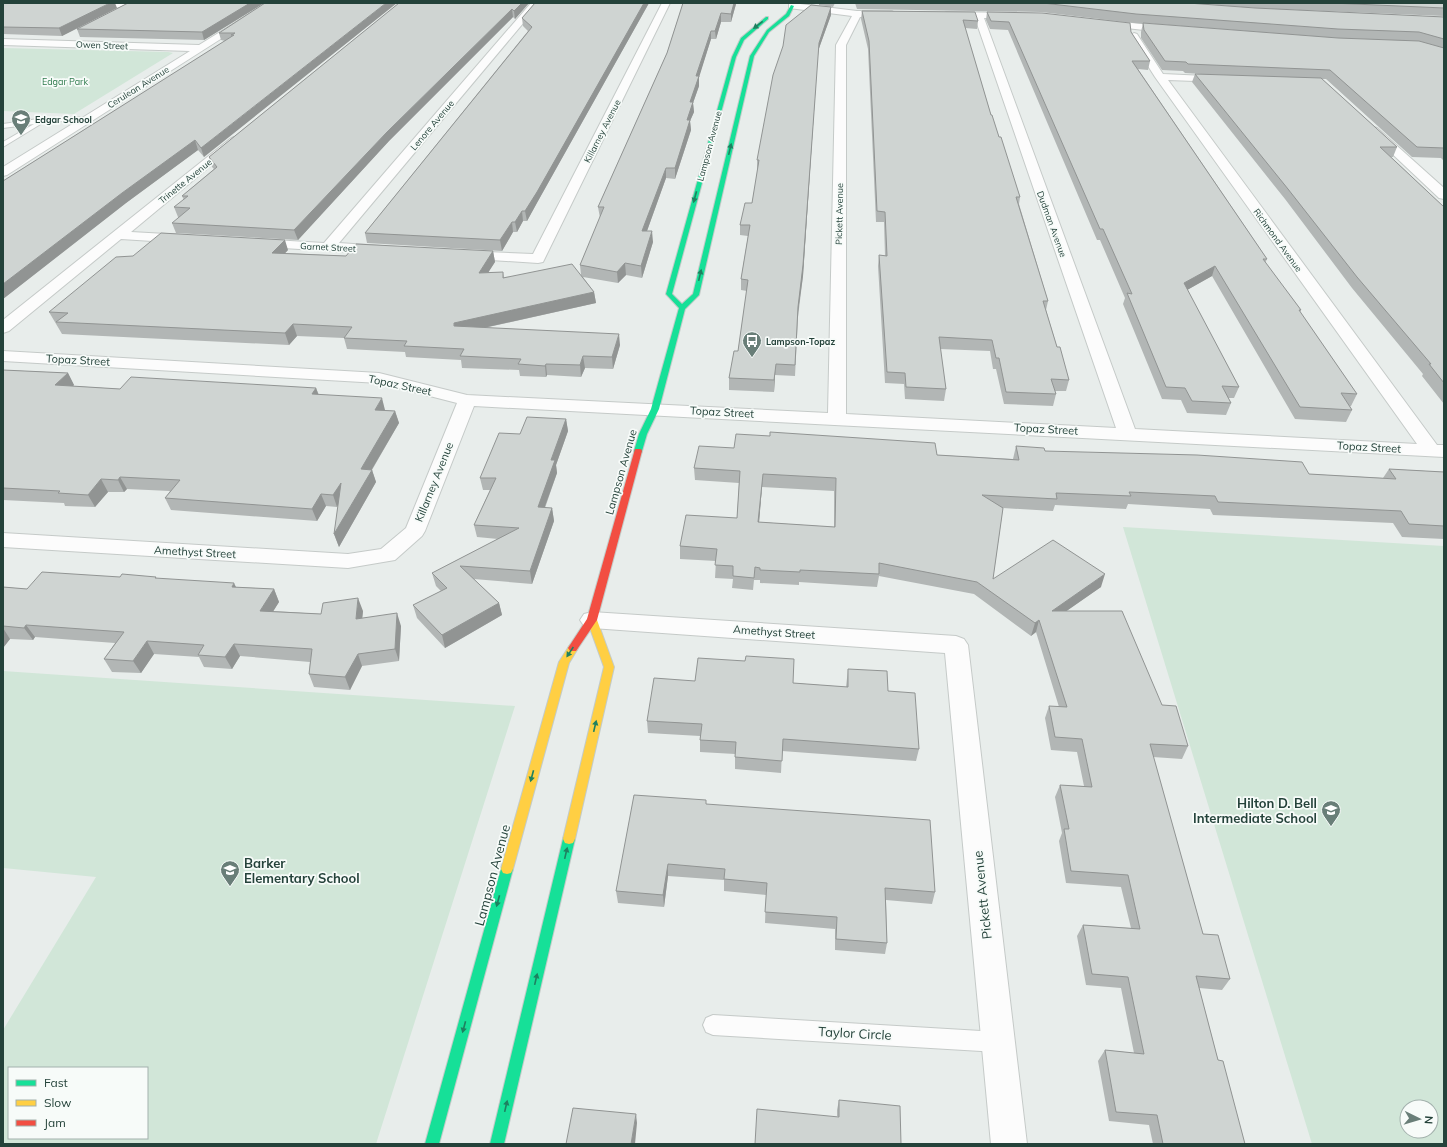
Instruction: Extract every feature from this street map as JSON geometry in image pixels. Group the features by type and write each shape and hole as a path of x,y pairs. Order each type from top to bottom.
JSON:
{"main road":[{"name":"Lampson Avenue","path":"682,308 669,294 734,56 742,40 753,28 776,12 795,5"},
{"name":"Lampson Avenue","path":"432,1144 564,662 592,620 643,434 655,408 682,308 696,295 752,56 768,31 788,15 795,5"},
{"path":"497,1144 609,667 592,620"}],"street":[{"path":"55,3 134,5 113,16"},
{"name":"Cerulean Avenue","path":"3,172 273,3"},
{"name":"Lenore Avenue","path":"328,247 536,3"},
{"name":"Killarney Avenue","path":"452,254 538,259 666,3"},
{"path":"795,5 857,14 902,14"},
{"name":"Pickett Avenue","path":"837,418 841,45 857,14"},
{"path":"933,15 1025,16"},
{"name":"Dudman Avenue","path":"978,15 1127,433"},
{"path":"1095,22 1134,27 1180,30"},
{"name":"Richmond Avenue","path":"1134,27 1135,39 1160,77 1437,450"},
{"path":"57,44 78,33"},
{"name":"Owen Street","path":"3,42 201,48"},
{"path":"1160,77 1237,79"},
{"path":"1362,120 1444,195"},
{"name":"Trinette Avenue","path":"3,328 246,131"},
{"path":"118,235 196,240"},
{"name":"Garnet Street","path":"242,242 398,251"},
{"name":"Topaz Street","path":"3,356 379,378 467,400 655,408 1437,450"},
{"name":"Killarney Avenue","path":"387,555 415,531 467,400"},
{"name":"Amethyst Street","path":"3,540 348,560 387,555"},
{"name":"Amethyst Street","path":"592,620 956,645"},
{"name":"Pickett Avenue","path":"956,645 1009,1144"}],"lane":[{"path":"3,126 45,120 87,119"},
{"path":"3,145 45,120"},
{"name":"Taylor Circle","path":"713,1025 998,1042"}],"green space":[{"name":"Edgar Park","path":"3,48 173,53 74,114 3,111"},
{"name":"Hilton D. Bell Intermediate School","path":"1123,527 1444,546 1444,1144 1312,1144"},
{"name":"Barker Elementary School","path":"3,671 515,706 376,1144 3,1144 3,1030 96,877 3,868"}],"building":[{"path":"3,3 110,3 59,28 3,27"},
{"path":"128,3 250,3 202,32 77,29"},
{"path":"265,3 386,3 201,148 195,140 122,193 3,284 3,181 234,35 231,35 235,33 219,33"},
{"path":"399,3 522,3 514,11 512,9 387,132 294,230 172,223 190,208 174,207 188,196 182,196 217,167 209,157"},
{"path":"535,3 644,3 525,211 522,211 515,222 512,222 500,240 365,233 532,27 522,18"},
{"path":"683,3 734,3 731,14 721,13 715,31 711,31 696,76 699,76 690,102 693,102 687,120 690,120 675,168 666,168 642,231 652,231 641,266 625,263 617,272 580,265 604,207 598,207 667,53"},
{"path":"1043,3 1188,3 1255,8 1444,17 1444,39 1419,32 1338,29 1136,14"},
{"path":"1331,3 1444,3 1444,8"},
{"path":"811,5 831,7 819,43 803,265 798,307 795,365 776,364 774,380 729,378 734,351 738,351 748,280 741,279 750,225 740,225 745,203 752,203 759,160 757,160 773,75 783,46 786,25"},
{"path":"862,11 975,12 978,21 963,20 991,115 999,137 1001,137 1020,197 1016,197 1048,301 1043,301 1057,347 1060,347 1069,380 1051,379 1056,394 1006,392 999,358 996,358 992,340 939,337 946,389 906,387 905,373 887,372 879,255 887,256 885,212 877,211 869,41"},
{"path":"987,12 1042,13 1130,23 1131,32 1150,61 1132,61 1267,259 1263,259 1301,310 1299,310 1357,394 1341,393 1352,410 1300,407 1215,266 1184,283 1239,387 1222,386 1231,403 1192,401 1185,388 1166,387 1127,293 1132,294 1103,229 1100,229 1009,22 991,21"},
{"path":"1143,23 1338,38 1419,41 1444,48 1444,148 1417,147 1330,70 1188,64 1186,62 1165,61 1144,30"},
{"path":"1195,74 1321,78 1397,147 1380,147 1444,207 1444,383 1429,364 1431,364 1357,277"},
{"path":"161,233 285,240 272,253 346,256 356,244 493,251 479,273 503,272 503,278 572,264 594,292 454,323 454,326 619,334 612,357 583,356 580,365 546,364 545,366 518,364 521,359 460,356 464,349 404,346 407,341 344,338 352,327 293,324 285,333 56,322 68,313 49,312 116,257 133,256"},
{"path":"3,370 68,373 55,385 120,389 131,377 316,388 312,394 382,398 375,410 395,411 361,469 372,470 334,534 341,483 333,495 321,494 312,509 165,498 180,480 120,477 118,480 101,479 88,495 58,493 60,491 3,488"},
{"path":"527,417 566,419 551,460 555,460 538,507 552,508 530,571 460,566 499,603 442,635 413,605 447,588 432,573 519,528 474,525 496,478 480,478 499,433 520,434"},
{"path":"770,432 935,443 937,455 1019,460 1016,446 1044,448 1045,451 1197,455 1302,462 1309,474 1396,479 1389,469 1444,472 1444,526 1409,524 1401,511 1218,502 1215,496 1129,492 1131,496 1056,493 1057,499 982,495 1003,508 993,579 1053,540 1105,574 1052,611 1122,611 1162,705 1176,706 1188,746 1150,744 1203,934 1218,935 1230,979 1196,976 1218,1060 1223,1061 1245,1144 1163,1144 1157,1115 1116,1112 1105,1050 1144,1054 1128,977 1092,974 1083,925 1140,929 1128,875 1071,871 1064,829 1069,829 1060,785 1092,787 1082,739 1055,737 1049,706 1067,707 1039,620 1035,623 977,582 879,563 879,574 800,570 800,572 760,570 760,568 755,567 754,578 733,576 733,566 715,565 717,549 680,546 686,515 737,518 740,471 694,468 699,446 734,448 736,434 770,436","holes":["763,474 836,478 835,527 758,522"]},
{"path":"42,572 120,577 122,574 156,577 155,578 234,583 232,587 274,589 260,611 321,614 323,603 358,598 356,619 397,613 395,649 358,654 345,677 309,674 312,649 234,644 225,657 198,655 204,645 147,641 133,661 104,659 124,632 26,625 24,628 3,626 3,587 27,589"},
{"path":"746,656 794,659 793,683 848,687 848,669 887,671 888,691 915,693 919,749 783,739 782,761 735,757 736,742 700,740 702,724 647,721 654,678 695,681 698,658 745,661"},
{"path":"634,795 706,800 706,804 930,820 935,892 885,888 887,943 836,939 837,917 765,912 767,883 724,879 725,869 668,864 663,895 616,891"},
{"path":"839,1100 900,1106 901,1144 755,1144 757,1109 839,1117"},
{"path":"573,1108 636,1114 631,1144 566,1144"}],"traffic: fast":[{"path":"638,451 643,434 655,409 682,308 696,295 752,56 768,31 788,15 792,6"},
{"path":"682,308 669,294 734,57 742,39 767,18"},
{"path":"497,1144 569,839"},
{"path":"432,1144 507,869"}],"traffic: slow":[{"path":"569,839 609,667 592,620"},
{"path":"507,869 564,662 573,648"}],"traffic: jam":[{"path":"573,648 592,620 638,451"}],"place":[{"name":"Edgar School","path":"21,136"},
{"name":"Lampson-Topaz","path":"752,358"},
{"name":"Hilton D. Bell Intermediate School","path":"1331,827"},
{"name":"Barker Elementary School","path":"230,887"}]}
